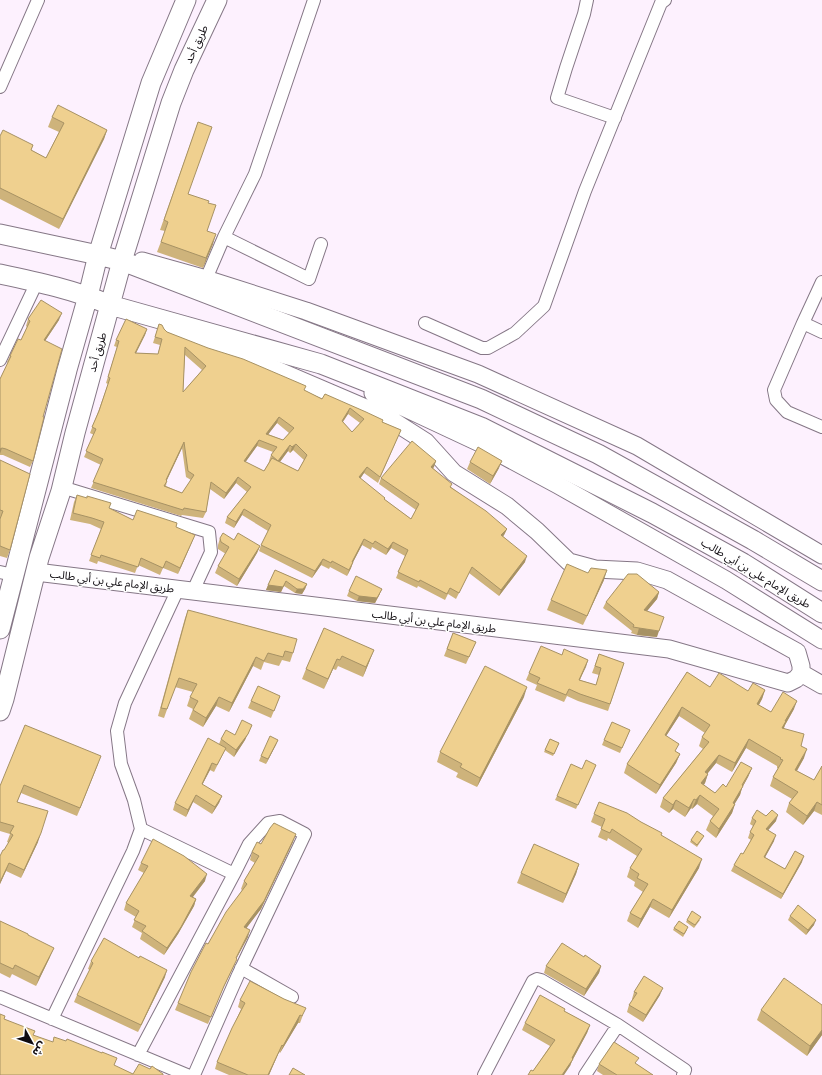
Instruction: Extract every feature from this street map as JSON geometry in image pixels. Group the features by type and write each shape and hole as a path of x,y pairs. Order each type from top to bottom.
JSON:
{"main road":[{"path":"0,629 7,574 32,477 67,370 98,255 150,83 186,0"},
{"name":"طريق أحد","path":"0,711 36,572 61,491 75,433 122,261 170,103 217,0"},
{"path":"0,234 122,261 481,399 598,454 753,540 822,582"},
{"name":"طريق الإمام علي بن أبي طالب","path":"0,274 88,296 110,305 320,364 482,427 652,513 743,563 822,614"}],"street":[{"path":"0,87 38,0"},
{"path":"206,279 224,237 255,174 314,0"},
{"path":"587,0 584,14 557,98 615,118"},
{"path":"425,323 482,348 488,348 514,333 544,306 585,191 661,3 665,0"},
{"path":"224,237 309,280 321,244"},
{"path":"122,261 143,261 206,279 306,311 478,374 638,446 822,555"},
{"path":"0,360 36,282"},
{"path":"822,282 774,390 776,400 787,412 822,427"},
{"path":"110,305 209,345 236,353 393,421 426,442 454,473 507,506 537,531 570,562 595,570 637,571 667,580 797,652"},
{"path":"803,323 822,332"},
{"path":"320,364 381,397 482,444 558,485 726,580 822,640"},
{"path":"52,1019 133,851 141,829 134,800 121,764 117,731 125,703 186,590 211,552 209,532 68,489 61,491"},
{"name":"طريق الإمام علي بن أبي طالب","path":"36,572 669,649 788,683 796,679 800,673"},
{"path":"796,623 793,638 801,666 800,673 822,685"},
{"path":"138,1055 249,844 268,823 280,821 305,834 241,968 194,1075"},
{"path":"141,829 234,874"},
{"path":"241,968 292,997"},
{"path":"484,1075 535,979 541,980 618,1026 685,1070 683,1075"},
{"path":"0,997 187,1075"},
{"path":"585,1075 618,1026"}],"building":[{"path":"58,105 107,130 63,219 0,188 0,136 3,130 33,145 31,150 46,158 64,123 52,117"},
{"path":"198,122 212,127 188,194 216,205 207,231 216,234 206,258 161,242 168,222 164,220"},
{"path":"41,300 62,313 44,340 62,349 43,417 33,461 6,449 0,449 0,379 18,339 21,340 30,321 28,319"},
{"path":"126,319 147,329 135,353 158,354 162,339 155,337 159,324 162,325 167,332 208,348 243,359 306,386 304,390 322,399 325,394 383,420 382,422 401,430 380,477 367,467 359,477 385,498 384,499 411,519 419,504 381,478 412,441 436,461 431,467 452,484 450,487 486,511 507,529 501,535 527,556 501,590 472,567 459,593 450,588 447,594 420,580 419,582 398,572 408,550 393,542 388,549 375,541 373,544 364,539 349,570 332,561 331,563 323,559 315,571 261,545 271,525 244,509 236,522 227,517 251,487 238,477 226,493 211,482 206,512 184,508 183,510 93,482 103,459 86,451 96,429 92,427 110,378 108,377 119,341 116,340","holes":["185,347 206,366 183,392","350,408 364,419 352,432 342,421","279,417 294,428 283,440 266,434","259,440 277,447 271,455 278,461 272,458 264,471 244,461","184,442 188,471 194,475 182,493 164,486 167,481 166,480","296,444 307,455 298,471 278,461 290,445 292,447"]},
{"path":"478,447 502,461 493,476 470,462"},
{"path":"0,460 30,474 10,550 0,546 0,519 3,511 0,510"},
{"path":"77,495 87,498 87,496 111,503 109,508 133,520 137,510 177,523 176,527 195,535 180,568 166,561 163,568 141,558 138,567 101,555 100,558 91,555 104,522 73,513"},
{"path":"223,533 234,540 238,533 260,546 239,579 218,566 229,547 221,542 220,538"},
{"path":"567,564 588,573 591,568 607,570 587,616 551,600"},
{"path":"275,570 307,584 303,589 297,589 286,581 283,587 268,585"},
{"path":"628,574 637,574 659,592 644,610 664,617 659,631 633,627 634,625 606,602"},
{"path":"356,576 382,589 377,598 359,596 349,591"},
{"path":"188,610 297,639 293,653 285,651 283,657 268,653 264,661 256,657 232,703 219,697 206,718 193,710 198,701 190,697 197,684 179,678 167,709 161,708"},
{"path":"324,628 374,650 366,667 342,656 340,660 337,659 328,679 306,669"},
{"path":"453,633 476,642 469,657 447,649"},
{"path":"541,646 562,655 564,649 588,660 579,680 596,685 601,668 595,666 599,654 624,663 610,704 569,689 566,695 537,683 540,678 529,673"},
{"path":"485,666 527,687 480,778 460,767 462,764 440,752"},
{"path":"687,672 710,687 719,673 748,691 753,683 765,690 757,704 771,712 783,692 797,701 782,728 804,734 801,746 807,749 795,770 814,780 822,766 822,805 817,802 807,816 789,803 798,792 773,777 783,760 749,739 735,763 719,755 705,772 708,774 701,783 715,793 723,784 726,787 741,762 752,768 733,803 735,804 719,829 710,821 719,809 700,795 696,800 694,799 689,808 676,800 673,805 663,798 709,742 702,737 710,725 682,707 665,735 679,744 675,751 680,754 660,785 627,764"},
{"path":"258,686 280,696 274,711 251,701"},
{"path":"242,720 252,725 248,734 236,750 221,739 226,730 235,735"},
{"path":"612,722 630,730 622,748 604,740"},
{"path":"25,725 101,756 80,808 24,785 17,802 48,811 41,833 24,870 9,863 0,882 0,856 13,835 10,833 14,826 0,822 0,786"},
{"path":"270,736 278,740 268,759 261,756"},
{"path":"208,738 226,748 217,765 212,763 202,784 222,796 215,807 196,795 188,810 175,803"},
{"path":"550,739 559,743 554,754 545,750"},
{"path":"586,760 596,765 578,805 557,796 571,764 582,769"},
{"path":"599,802 627,813 662,833 661,835 702,859 672,910 653,899 641,919 630,913 648,884 637,878 639,874 630,868 642,849 612,829 610,833 601,829 605,819 594,814"},
{"path":"757,810 766,816 772,810 778,815 766,829 776,835 764,857 785,869 795,851 804,856 783,894 734,865 741,853 743,854 754,835 750,832 756,821 752,818"},
{"path":"274,823 296,834 264,901 244,927 250,930 236,958 237,959 211,1017 178,1003 191,972 206,943 208,944 226,912 247,884 244,881 259,856 252,852 257,842 261,844"},
{"path":"697,831 704,836 697,845 691,840"},
{"path":"153,839 184,856 207,874 190,896 196,899 181,927 167,948 142,931 146,926 134,920 139,911 126,903 148,866 141,863"},
{"path":"534,844 579,864 566,894 521,873"},
{"path":"798,905 816,920 808,930 790,916"},
{"path":"692,911 701,917 695,925 687,920"},
{"path":"0,921 54,948 39,977 15,965 13,969 0,963"},
{"path":"679,921 688,927 684,934 674,928"},
{"path":"104,938 139,958 140,956 167,970 141,1025 77,995 93,963 91,961"},
{"path":"562,943 584,957 585,955 601,966 586,989 546,966"},
{"path":"644,976 663,988 646,1015 629,1005 637,993 634,992"},
{"path":"784,978 822,1005 822,1030 810,1046 761,1010"},
{"path":"250,981 284,999 306,1008 302,1016 300,1015 283,1046 282,1045 268,1075 248,1075 217,1062 245,1003 240,1000"},
{"path":"540,995 565,1009 564,1011 590,1025 572,1058 573,1059 562,1075 528,1075 531,1070 533,1071 555,1040 525,1023"},
{"path":"0,1014 5,1016 4,1019 35,1031 33,1035 53,1042 54,1037 66,1041 67,1039 117,1058 114,1065 133,1074 139,1064 150,1069 152,1066 163,1075 0,1075"},
{"path":"614,1042 639,1058 635,1063 653,1075 617,1075 599,1064"},
{"path":"293,1068 305,1075 289,1075"}]}
